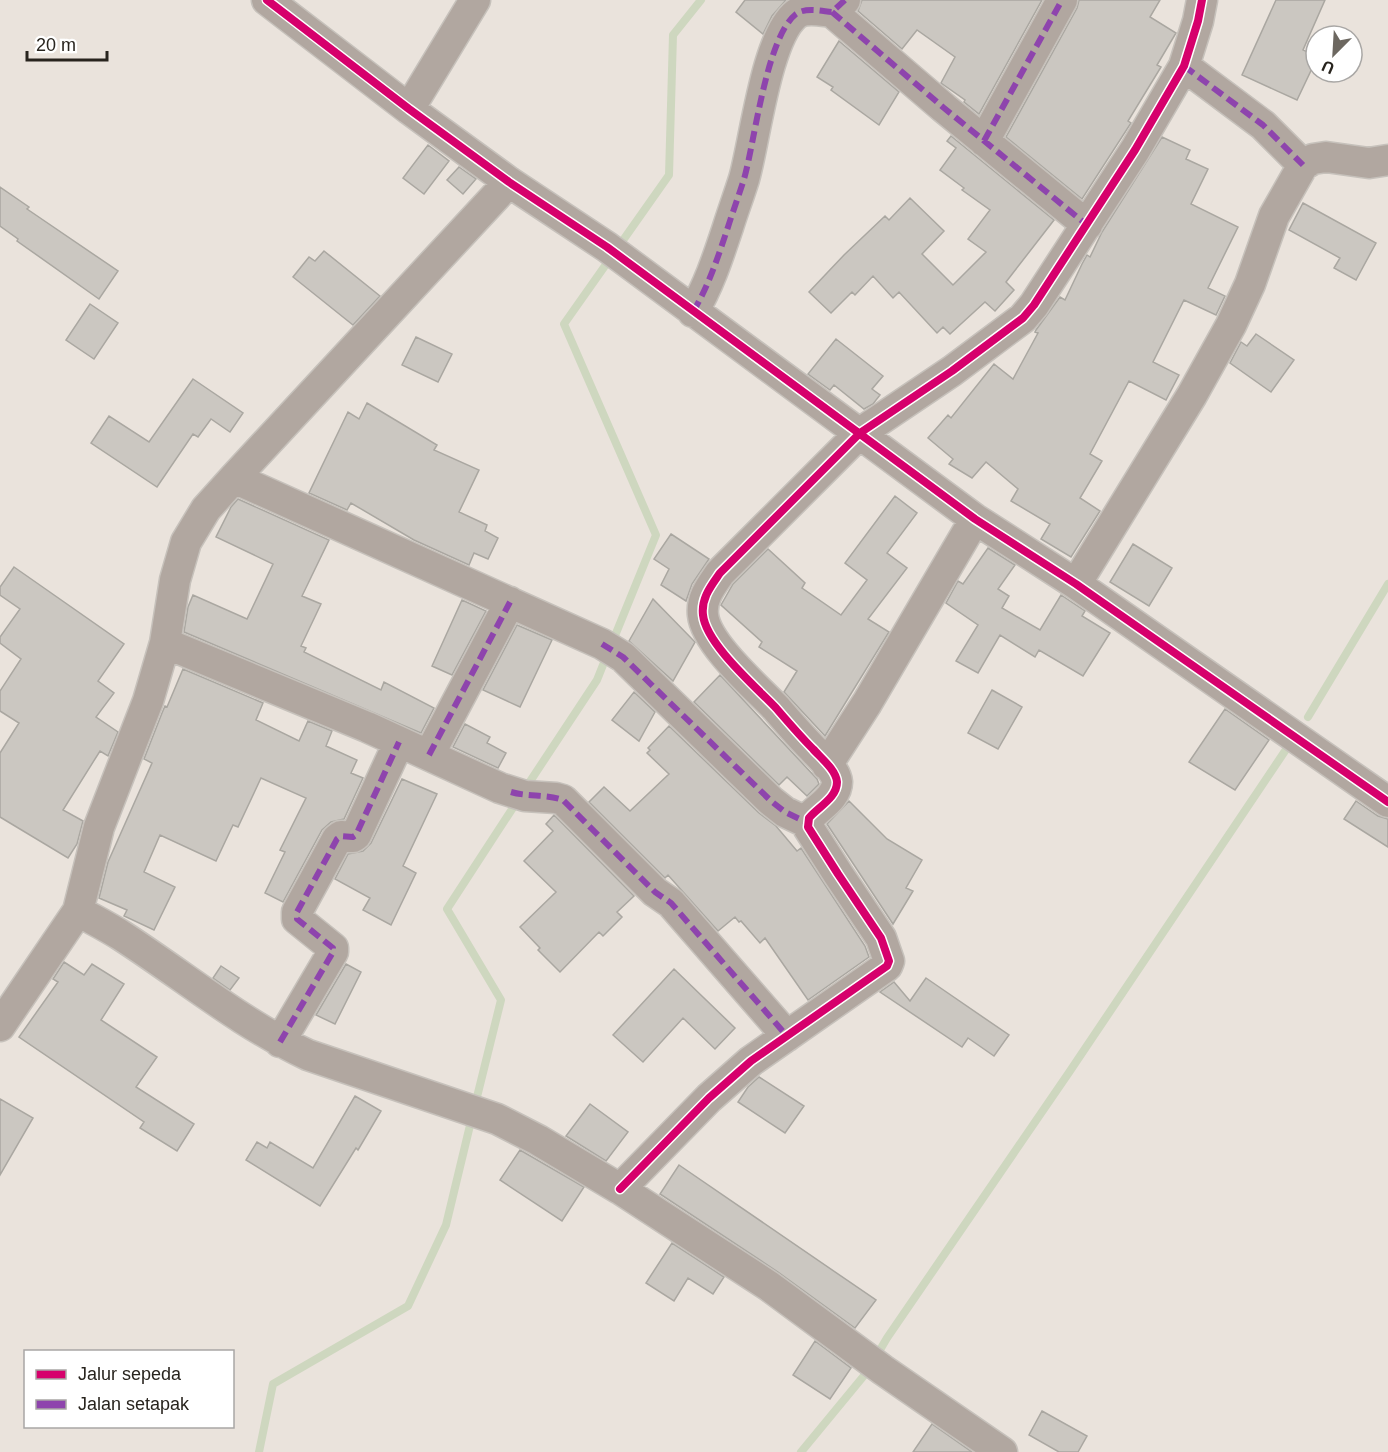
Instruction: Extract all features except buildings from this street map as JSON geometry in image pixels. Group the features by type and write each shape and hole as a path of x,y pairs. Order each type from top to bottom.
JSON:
{"street":[{"path":"267,0 409,109 509,182 607,247 975,519 1076,584 1388,802"},
{"path":"409,109 475,0"},
{"path":"984,141 1062,0"},
{"path":"808,823 812,815 836,790 835,774 714,641 703,616 704,601 720,573 860,433 952,371 1023,318 1042,295 1135,150 1184,66 1202,0"},
{"path":"693,312 711,278 744,180 775,50 784,31 797,14 807,10 839,6 984,141 1087,225"},
{"path":"1184,66 1263,125 1303,165"},
{"path":"1076,584 1192,395 1231,325 1250,284 1274,216 1303,165 1313,159 1326,157 1369,163 1388,160"},
{"path":"0,1026 78,911 99,828 148,701 165,643 175,579 186,542 206,509 509,182"},
{"path":"234,478 612,650 771,801 785,812 808,823 838,874 881,938 889,962 887,966 751,1061 709,1098 620,1189"},
{"path":"826,765 867,703 975,519"},
{"path":"429,755 510,602"},
{"path":"165,643 518,794 563,800 655,891 671,903 787,1036"},
{"path":"280,1042 333,952 333,948 297,919 297,912 337,839 341,836 356,835 399,742"},
{"path":"78,911 120,934 208,998 280,1042 308,1055 497,1119 538,1140 620,1189 769,1286 883,1370 1002,1452"}],"waterway":[{"path":"612,643 656,535 564,324 669,175 673,35 701,0"},
{"path":"1308,717 1388,584"},
{"path":"525,789 597,680 607,655"},
{"path":"801,1452 867,1372 887,1338 1285,751"},
{"path":"475,1105 501,1000 447,909 518,800"},
{"path":"259,1452 273,1384 408,1306 446,1225 472,1117"}],"marked path":[{"path":"693,312 713,271 744,179 769,67 786,26 800,12 809,10 832,12 845,0"},
{"path":"984,141 1062,0"},
{"path":"832,12 944,108 1087,225"},
{"path":"1184,66 1263,125 1303,165"},
{"path":"429,755 510,602"},
{"path":"602,644 623,657 771,801 785,812 808,823"},
{"path":"280,1042 333,952 333,948 297,919 297,912 337,839 341,836 356,835 399,742"},
{"path":"511,792 563,800 655,892 671,903 787,1036"}],"cycle path":[{"path":"267,0 409,109 509,182 607,247 975,519 1076,584 1388,802"},
{"path":"620,1189 709,1098 751,1061 887,966 889,961 881,938 808,827 809,818 834,793 837,782 834,773 722,652 706,626 703,615 707,592 720,573 860,433 952,371 1023,318 1034,305 1135,150 1184,66 1202,0"}]}
